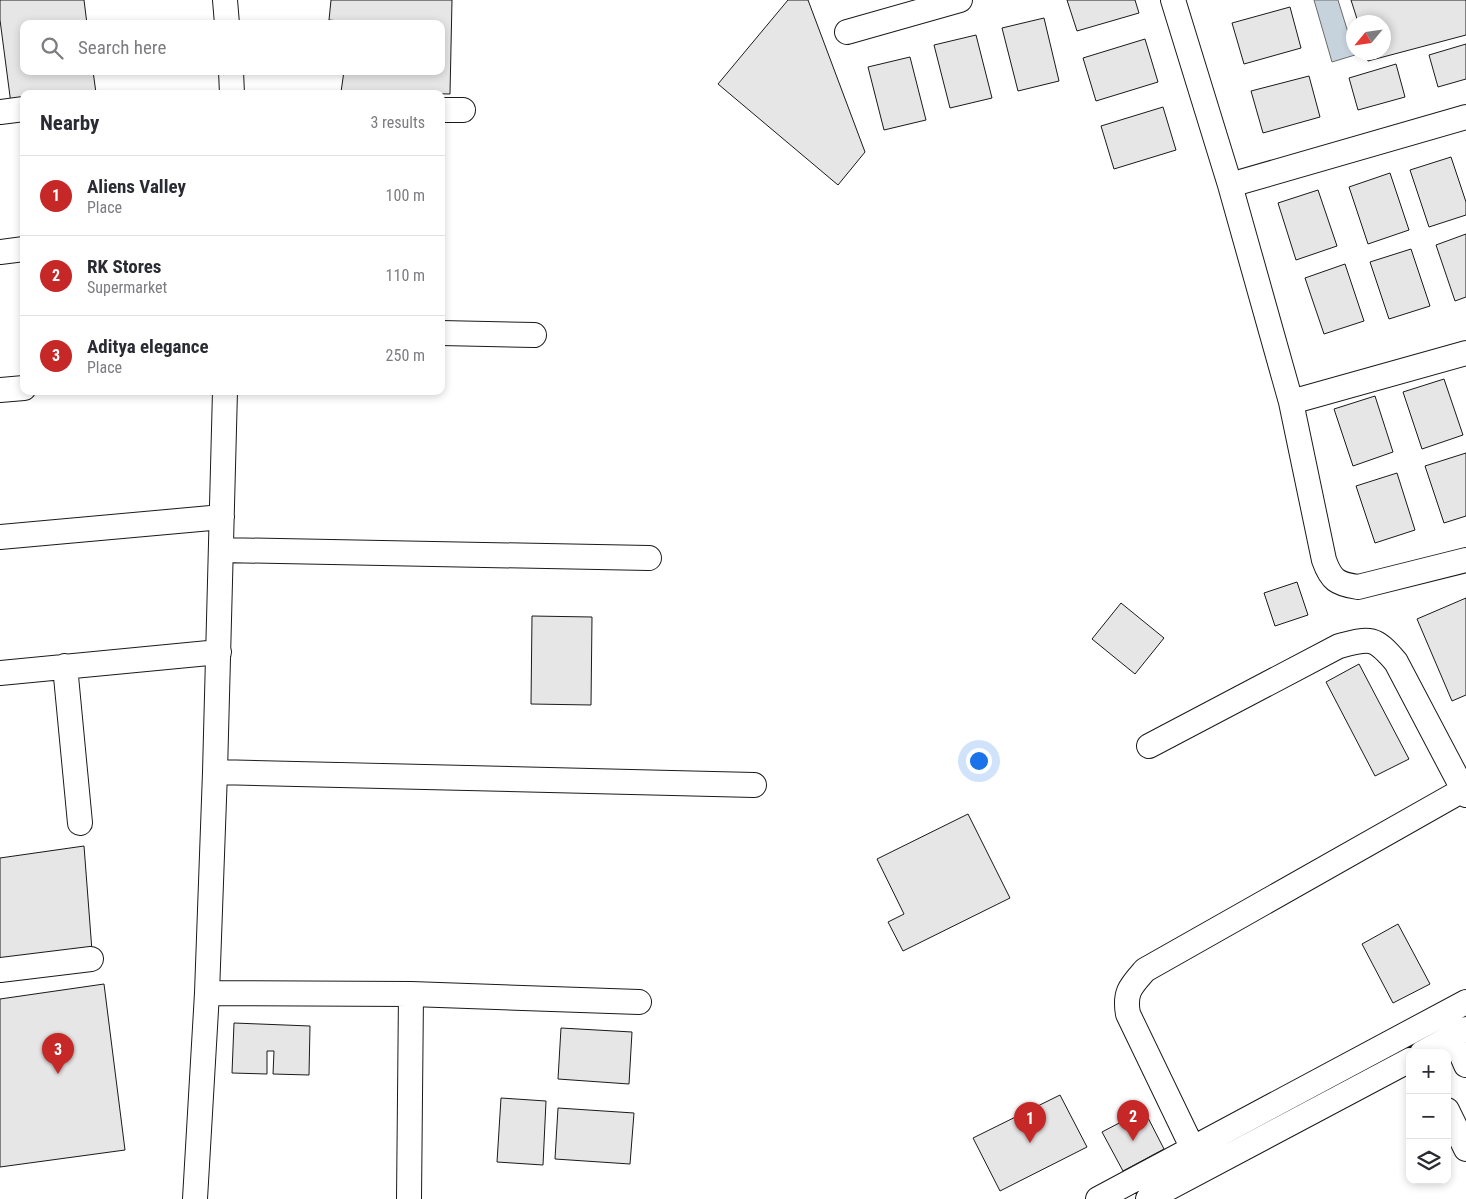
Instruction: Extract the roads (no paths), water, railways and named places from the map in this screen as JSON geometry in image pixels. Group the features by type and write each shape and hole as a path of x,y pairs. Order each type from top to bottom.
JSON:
{"street":[{"path":"225,0 228,20"},
{"path":"847,32 960,0"},
{"path":"1173,0 1230,185 1291,402 1324,560 1329,575 1342,585 1358,587 1466,560"},
{"path":"231,75 232,90"},
{"path":"0,112 20,110"},
{"path":"1230,185 1466,117"},
{"path":"0,252 20,250"},
{"path":"445,333 534,335"},
{"path":"1291,402 1466,353"},
{"path":"0,390 20,388"},
{"path":"195,1199 207,993 226,395"},
{"path":"0,537 222,517"},
{"path":"221,550 649,558"},
{"path":"1149,746 1339,646 1366,640 1383,646 1396,662 1465,793 1144,970 1129,989 1125,1000 1128,1014 1193,1149"},
{"path":"0,673 218,652"},
{"path":"65,666 80,823"},
{"path":"215,772 754,785"},
{"path":"0,970 91,959"},
{"path":"207,993 411,994 639,1002"},
{"path":"409,1199 411,994"},
{"path":"1098,1199 1466,1002"},
{"path":"1429,1049 1459,1032 1466,1065"},
{"path":"1148,1199 1406,1062"},
{"path":"1451,1118 1466,1149"}],"place":[{"name":"Aditya elegance","path":"58,1074"},
{"name":"RK Stores","path":"1133,1141"},
{"name":"Aliens Valley","path":"1030,1143"}]}
